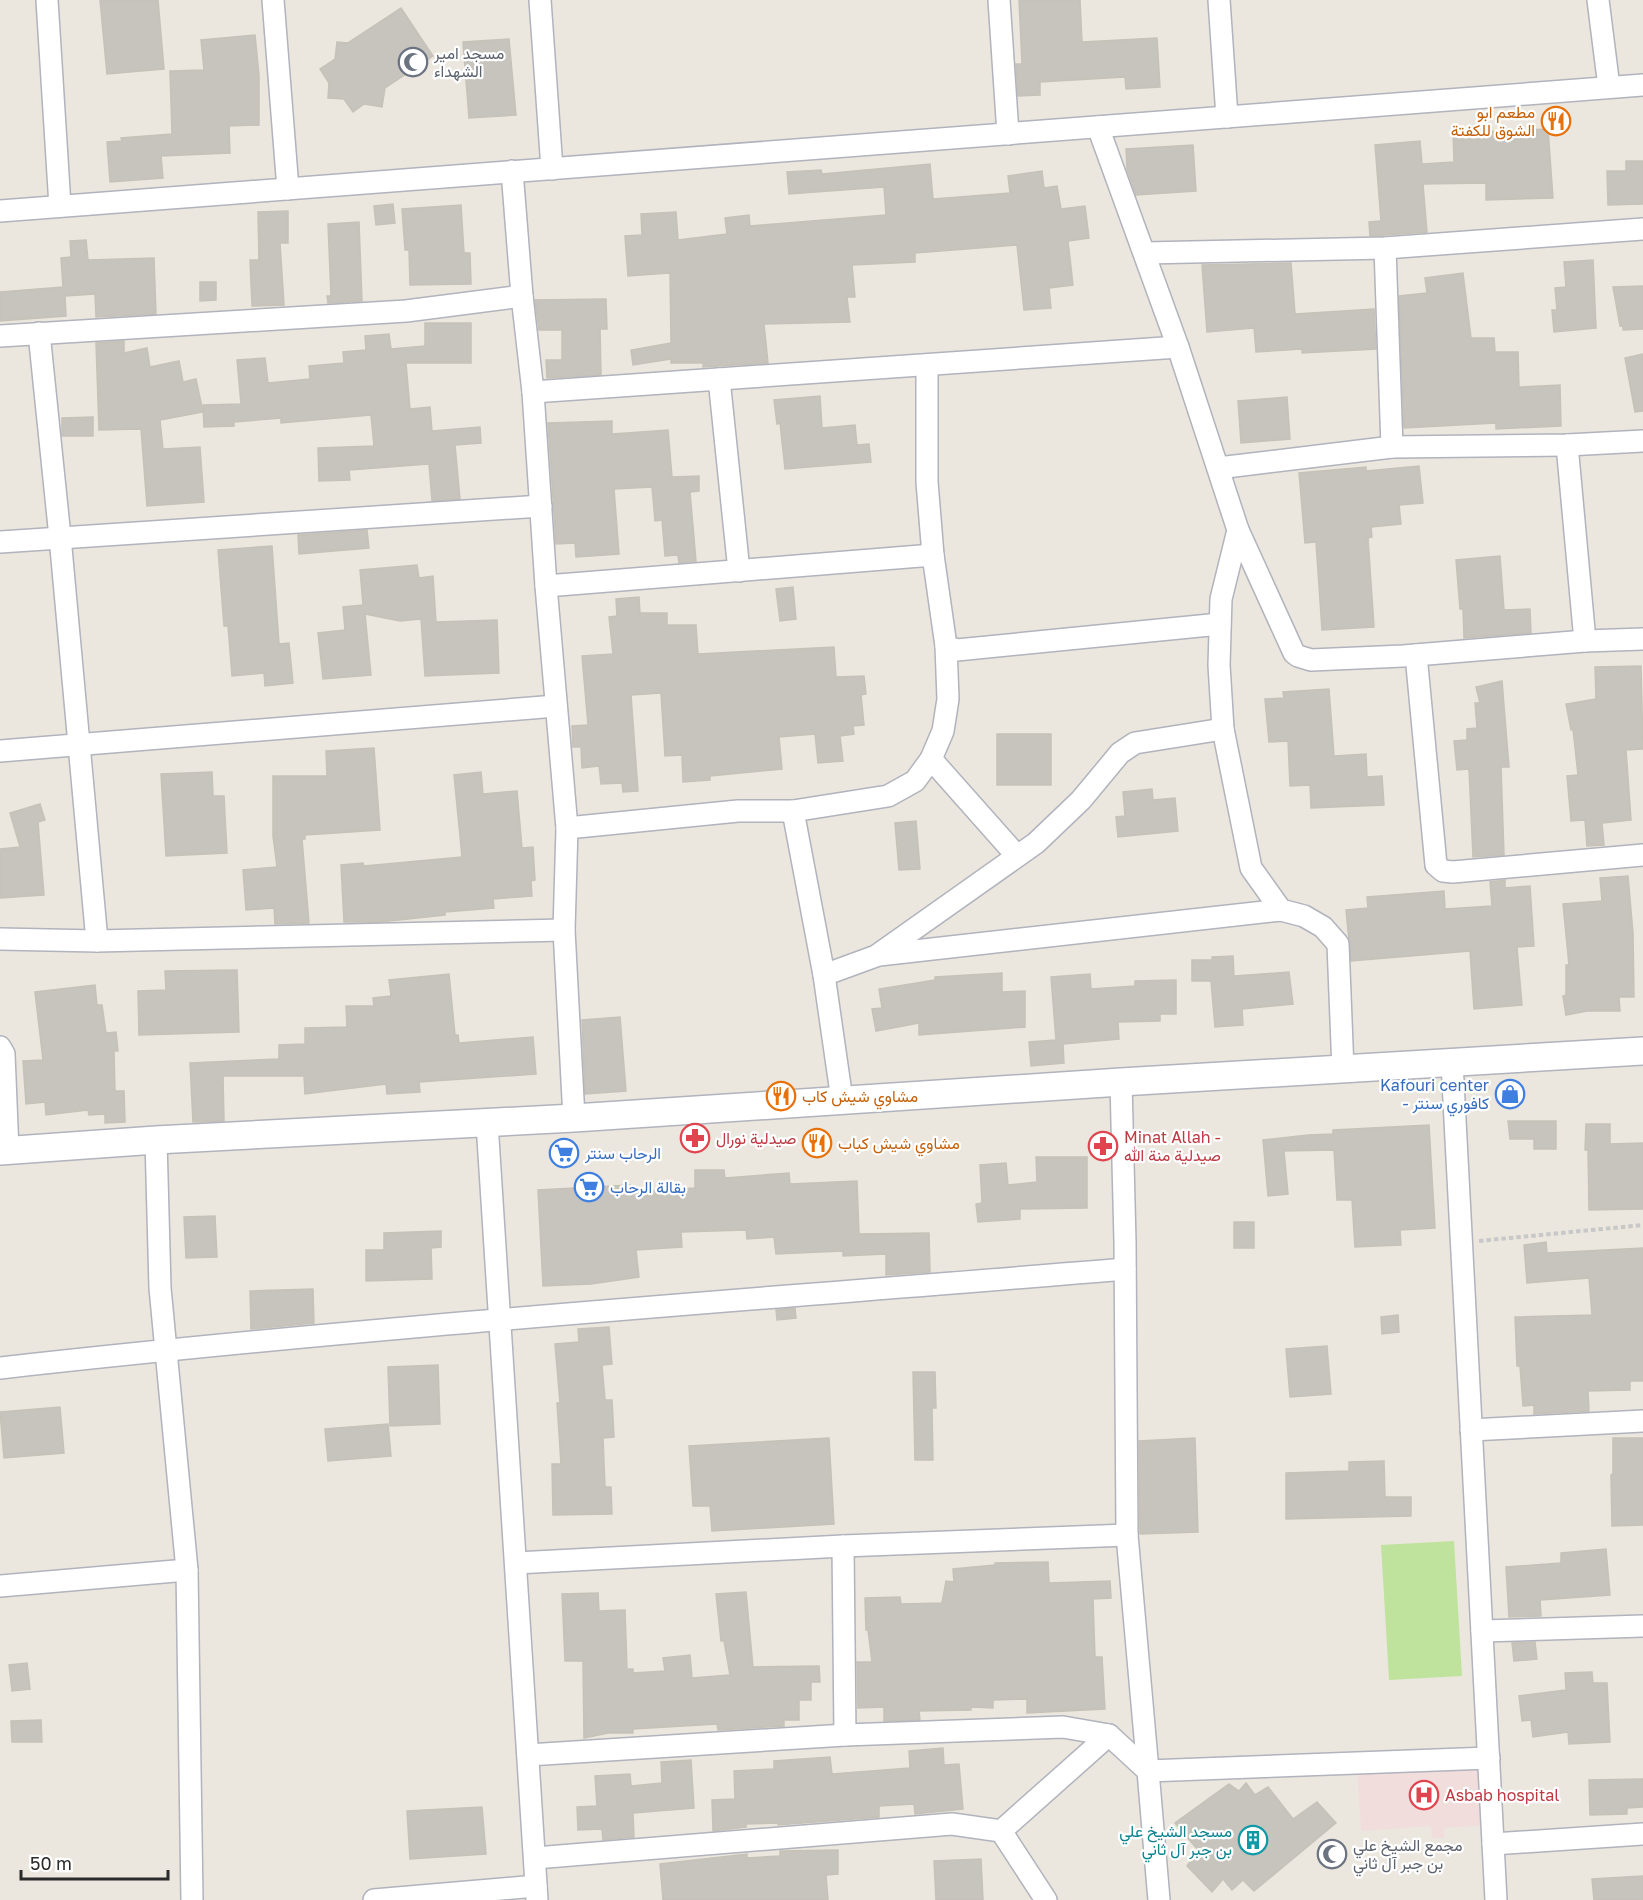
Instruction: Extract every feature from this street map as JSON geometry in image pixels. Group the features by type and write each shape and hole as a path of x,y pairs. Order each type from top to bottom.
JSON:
{"street":[{"path":"47,0 60,206"},
{"path":"273,0 288,189"},
{"path":"540,0 552,169"},
{"path":"999,0 1008,134"},
{"path":"1219,0 1227,117"},
{"path":"1598,0 1609,87"},
{"path":"0,211 1643,85"},
{"path":"1098,127 1178,347 1238,530 1294,653 1311,660 1416,656 1585,641 1643,639"},
{"path":"512,171 522,296 533,392 546,586 567,828 564,930 574,1118"},
{"path":"1145,253 1385,248 1643,229"},
{"path":"1385,248 1392,447"},
{"path":"0,336 406,312 522,296"},
{"path":"39,333 98,941"},
{"path":"533,392 1178,347"},
{"path":"567,828 738,811 793,811 888,796 915,781 931,759 943,731 948,699 946,646 933,555 927,482 927,365"},
{"path":"719,379 739,571"},
{"path":"1218,468 1392,447 1568,445 1643,441"},
{"path":"1568,445 1585,641"},
{"path":"0,542 541,506"},
{"path":"1238,530 1221,599 1219,665 1223,729 1251,868 1281,910"},
{"path":"546,586 933,555"},
{"path":"946,646 957,650 1220,624"},
{"path":"1416,656 1436,865 1443,871 1453,872 1643,855"},
{"path":"0,751 556,706"},
{"path":"876,956 1036,843 1081,800 1120,753 1135,743 1223,729"},
{"path":"931,759 1017,856"},
{"path":"793,811 824,975 842,1100"},
{"path":"824,975 876,956 1281,910 1304,916 1323,927 1338,944 1343,1070"},
{"path":"0,939 98,941 564,930"},
{"path":"0,1047 4,1054 4,1151 1643,1051"},
{"path":"1452,1062 1496,1900 1487,1900"},
{"path":"1121,1082 1127,1535 1159,1900"},
{"path":"374,1900 536,1893 487,1123"},
{"path":"156,1140 160,1288 187,1570 192,1900"},
{"path":"0,1368 166,1350 500,1320 1125,1269"},
{"path":"1472,1430 1643,1421"},
{"path":"516,1563 843,1546 1127,1535"},
{"path":"843,1546 845,1735"},
{"path":"0,1586 187,1570"},
{"path":"1482,1631 1643,1626"},
{"path":"528,1755 845,1735 1063,1727 1108,1735 1148,1771 1489,1758"},
{"path":"1000,1831 1108,1735"},
{"path":"534,1858 952,1824 1000,1831 1046,1900"},
{"path":"1493,1844 1643,1834"}],"path":[{"path":"1462,1243 1643,1225"}],"shaded area":[{"name":"Asbab hospital","path":"1488,1757 1492,1825 1444,1828 1444,1838 1432,1838 1431,1826 1361,1831 1357,1765"}],"green space":[{"path":"1454,1541 1462,1676 1389,1680 1381,1545"}],"building":[{"path":"100,0 158,0 164,69 107,74"},
{"path":"1019,0 1080,0 1082,42 1157,38 1160,87 1126,89 1125,77 1040,82 1040,95 1018,96 1016,64 1022,64"},
{"name":"مسجد امير الشهداء","path":"401,8 433,56 385,88 382,107 364,104 353,112 344,99 328,98 329,83 320,69 335,59 337,42 348,43"},
{"path":"255,35 259,75 259,125 229,126 230,153 161,156 163,178 110,182 107,142 122,141 121,138 172,134 170,71 204,70 201,40"},
{"path":"509,39 516,115 469,118 463,42"},
{"path":"1477,129 1477,132 1548,129 1553,198 1486,200 1486,183 1423,184 1427,232 1370,236 1369,222 1381,221 1375,145 1420,141 1422,164 1454,162 1453,130"},
{"path":"1193,145 1196,191 1136,195 1127,169 1126,149"},
{"path":"1626,161 1643,161 1643,204 1608,205 1607,171 1626,171"},
{"path":"930,164 933,199 1010,193 1008,176 1042,171 1044,188 1057,186 1061,209 1085,206 1089,238 1068,241 1073,285 1049,288 1051,308 1024,310 1017,245 915,253 915,262 852,265 855,297 847,297 850,322 764,324 768,363 703,367 703,363 671,363 671,359 633,365 631,350 671,343 670,273 628,276 625,236 642,235 641,214 676,212 678,240 727,234 725,218 749,215 750,226 886,215 884,187 789,194 787,172 821,170 822,174"},
{"path":"393,204 395,223 376,225 374,206"},
{"path":"461,205 464,253 470,253 471,284 410,285 409,250 405,250 402,209"},
{"path":"288,211 288,243 280,243 284,305 252,306 250,260 259,260 258,212"},
{"path":"359,222 362,301 328,303 327,296 331,296 328,224"},
{"path":"86,240 88,260 154,258 156,314 96,317 95,294 65,296 66,316 0,321 0,292 63,287 61,258 71,257 70,241"},
{"path":"1593,260 1596,328 1554,332 1552,310 1557,310 1555,288 1566,287 1564,262"},
{"path":"1291,263 1295,314 1374,309 1376,349 1302,353 1302,349 1256,352 1254,328 1207,332 1202,265"},
{"path":"1463,273 1471,338 1494,338 1495,352 1518,352 1519,387 1560,385 1561,426 1496,429 1496,423 1404,428 1399,296 1427,293 1425,278"},
{"path":"200,282 216,282 216,300 200,301"},
{"path":"1643,286 1643,329 1623,330 1623,326 1620,326 1613,287"},
{"path":"606,299 607,329 600,329 601,375 547,378 546,360 562,360 562,330 539,330 535,300"},
{"path":"425,323 471,323 471,363 406,363 410,409 430,407 432,431 480,427 481,443 455,445 460,499 432,501 429,464 349,470 350,480 319,481 318,448 374,446 371,415 281,423 281,418 234,422 234,426 204,427 203,405 241,404 237,360 265,358 268,383 310,379 309,366 344,363 343,352 366,350 365,336 389,334 391,349 425,346"},
{"path":"124,341 124,353 147,348 150,367 179,361 183,382 196,379 203,412 160,420 163,449 200,447 204,502 147,506 141,429 99,430 96,343"},
{"path":"1643,354 1643,411 1635,412 1625,358"},
{"path":"820,396 822,428 855,425 857,445 869,444 871,462 785,469 780,423 777,424 774,400"},
{"path":"1287,397 1290,439 1241,443 1238,401"},
{"path":"93,417 93,436 62,436 62,418"},
{"path":"612,421 612,434 668,430 672,477 699,476 699,491 690,492 696,561 679,563 678,555 665,556 662,520 655,521 652,487 614,489 619,554 576,557 575,543 556,544 548,423"},
{"path":"1419,466 1423,503 1399,505 1401,524 1371,527 1372,537 1368,538 1374,627 1322,630 1316,542 1305,543 1299,473 1366,467 1366,471"},
{"path":"367,530 369,548 299,554 298,535"},
{"path":"272,546 279,644 289,643 293,683 265,686 264,673 232,676 228,626 224,626 218,550"},
{"path":"1500,556 1504,610 1530,609 1531,633 1464,638 1463,609 1460,609 1456,560"},
{"path":"417,565 419,578 433,576 436,622 497,620 499,673 425,676 421,619 400,621 365,614 371,675 323,679 318,633 345,630 343,607 363,605 360,570"},
{"path":"793,587 796,619 780,621 776,589"},
{"path":"639,597 640,613 667,613 667,625 696,625 698,654 834,647 836,677 864,676 866,694 861,695 864,725 853,726 854,734 840,736 843,761 818,763 815,734 779,737 782,769 710,776 710,780 683,782 682,755 665,756 661,693 631,695 638,791 623,792 622,783 601,784 599,766 582,768 581,747 573,747 572,726 588,725 582,656 613,654 609,617 617,616 616,599"},
{"path":"1641,666 1643,749 1626,750 1631,820 1602,823 1604,845 1587,846 1585,820 1571,821 1567,776 1578,775 1573,729 1571,730 1566,704 1596,699 1595,667"},
{"path":"1502,681 1509,767 1501,767 1504,855 1473,857 1469,769 1457,770 1454,741 1467,740 1467,729 1477,728 1475,703 1480,703 1476,687"},
{"path":"1329,689 1334,756 1366,754 1367,777 1382,776 1384,805 1311,808 1310,785 1290,786 1288,741 1269,742 1265,699 1284,698 1283,692"},
{"path":"997,734 1051,734 1051,785 997,785"},
{"path":"374,748 380,830 305,835 305,839 302,839 309,923 275,924 274,908 246,910 243,870 277,867 273,836 273,776 327,776 326,751"},
{"path":"212,772 213,796 224,796 227,853 166,856 161,774"},
{"path":"481,772 483,794 517,791 522,848 533,847 535,880 531,881 532,896 493,899 494,908 445,912 445,915 380,922 344,922 341,865 363,863 364,866 462,857 454,775"},
{"path":"1152,789 1153,800 1175,798 1178,831 1118,837 1116,817 1125,816 1123,792"},
{"path":"40,804 45,820 38,822 44,895 0,898 0,849 20,847 10,813"},
{"path":"916,821 920,869 899,870 895,823"},
{"path":"1628,876 1633,933 1634,997 1619,997 1620,1011 1587,1011 1566,1015 1563,996 1566,995 1566,965 1569,965 1563,904 1602,901 1600,878"},
{"path":"1505,880 1505,888 1530,886 1534,946 1517,947 1522,1005 1474,1009 1470,951 1351,961 1346,910 1368,908 1367,897 1444,891 1445,909 1492,906 1490,882"},
{"path":"1233,956 1234,976 1289,972 1293,1004 1242,1009 1243,1025 1215,1027 1211,981 1192,981 1192,960 1212,960 1212,957"},
{"path":"237,970 239,1032 139,1035 138,991 166,990 165,971"},
{"path":"1002,973 1002,992 1025,991 1025,1027 919,1035 919,1023 876,1031 872,1009 882,1008 879,989 935,980 935,977"},
{"path":"449,974 455,1035 458,1035 459,1043 533,1037 536,1074 419,1082 420,1092 387,1094 386,1084 305,1094 304,1076 223,1076 224,1121 193,1122 190,1063 279,1059 279,1045 305,1044 305,1028 347,1027 346,1006 374,1006 373,998 391,996 389,980"},
{"path":"1090,974 1091,989 1135,986 1135,981 1176,980 1176,1014 1160,1014 1160,1021 1118,1022 1119,1039 1063,1044 1064,1063 1031,1066 1029,1042 1056,1040 1051,977"},
{"path":"95,985 97,1005 102,1005 106,1033 116,1032 118,1051 114,1051 115,1091 124,1091 125,1122 105,1123 105,1114 89,1115 88,1110 46,1115 45,1102 26,1104 23,1061 43,1060 35,992"},
{"path":"620,1017 626,1091 585,1094 582,1020"},
{"path":"1508,1121 1556,1121 1556,1149 1534,1149 1534,1139 1510,1139"},
{"path":"1586,1124 1610,1124 1610,1144 1643,1143 1643,1209 1589,1210 1588,1150 1585,1150"},
{"path":"1429,1125 1435,1228 1400,1230 1401,1245 1355,1247 1352,1200 1337,1200 1334,1150 1284,1151 1288,1194 1268,1196 1263,1140 1333,1134 1333,1130"},
{"path":"1036,1157 1087,1157 1087,1208 1020,1209 1020,1219 978,1222 976,1204 982,1203 980,1165 1006,1163 1008,1185 1037,1182"},
{"path":"695,1170 724,1170 725,1178 789,1173 790,1184 857,1181 859,1234 929,1233 930,1272 886,1275 886,1254 843,1256 843,1251 776,1254 774,1237 747,1239 746,1230 681,1232 682,1247 636,1250 639,1277 591,1284 543,1286 538,1190 630,1185 630,1192 695,1188"},
{"path":"215,1216 217,1257 186,1258 184,1217"},
{"path":"1234,1222 1254,1222 1254,1248 1234,1248"},
{"path":"441,1231 441,1247 431,1248 432,1279 366,1281 366,1250 384,1250 384,1233"},
{"path":"1546,1242 1547,1253 1643,1248 1643,1381 1630,1381 1630,1390 1588,1391 1589,1411 1534,1414 1534,1405 1523,1406 1520,1366 1517,1366 1515,1317 1592,1315 1589,1278 1527,1283 1524,1245"},
{"path":"313,1289 314,1323 251,1329 250,1291"},
{"path":"795,1308 796,1318 777,1320 776,1310"},
{"path":"1398,1315 1399,1332 1382,1334 1381,1317"},
{"path":"609,1327 612,1364 602,1365 605,1400 612,1400 614,1437 603,1438 605,1487 611,1487 612,1514 553,1515 552,1464 561,1464 557,1403 560,1403 555,1344 579,1342 578,1329"},
{"path":"1327,1346 1331,1394 1290,1397 1286,1349"},
{"path":"438,1365 440,1424 390,1426 388,1367"},
{"path":"913,1372 935,1372 936,1408 932,1408 933,1460 915,1460"},
{"path":"60,1407 64,1453 4,1458 0,1412"},
{"path":"388,1424 391,1456 328,1461 325,1429"},
{"path":"829,1438 834,1524 712,1531 710,1506 693,1506 689,1446"},
{"path":"1195,1438 1198,1532 1140,1534 1139,1441"},
{"path":"1613,1438 1643,1438 1643,1525 1612,1526"},
{"path":"1384,1461 1385,1497 1411,1497 1411,1516 1286,1519 1286,1473 1349,1471 1349,1462"},
{"path":"1606,1549 1610,1595 1540,1600 1541,1616 1509,1617 1506,1567 1561,1563 1561,1553"},
{"path":"1048,1562 1049,1583 1110,1581 1111,1598 1093,1599 1095,1657 1102,1657 1105,1709 1027,1713 1027,1699 993,1700 993,1708 971,1707 971,1710 919,1711 920,1720 884,1721 884,1707 858,1708 857,1662 872,1662 868,1630 866,1630 865,1598 900,1597 901,1604 942,1603 946,1581 954,1582 953,1569 995,1565 995,1563"},
{"path":"746,1592 753,1667 819,1666 820,1682 811,1682 811,1700 799,1700 799,1720 784,1720 784,1726 718,1730 717,1724 633,1729 633,1733 608,1733 584,1738 583,1661 565,1661 562,1594 598,1593 599,1611 625,1610 627,1669 633,1669 633,1673 665,1671 663,1658 690,1655 692,1678 730,1675 724,1641 721,1641 716,1594"},
{"path":"1535,1642 1537,1659 1514,1661 1512,1643"},
{"path":"27,1663 30,1689 12,1691 9,1665"},
{"path":"1592,1672 1593,1683 1607,1683 1610,1742 1569,1744 1568,1732 1533,1737 1531,1720 1522,1721 1519,1696 1566,1690 1565,1673"},
{"path":"41,1720 42,1742 12,1742 11,1721"},
{"path":"943,1748 944,1765 959,1764 963,1809 915,1814 914,1804 879,1806 879,1817 778,1825 778,1823 746,1824 746,1827 713,1831 712,1800 735,1799 734,1771 774,1769 774,1761 830,1757 832,1774 910,1768 909,1751"},
{"path":"691,1760 694,1808 633,1813 634,1837 603,1840 602,1829 578,1830 577,1807 597,1806 595,1776 630,1774 631,1786 662,1783 661,1762"},
{"path":"1643,1779 1643,1807 1627,1808 1627,1814 1590,1815 1589,1780"},
{"name":"مسجد الشيخ علي بن جبر آل ثاني","path":"1246,1783 1255,1795 1268,1787 1293,1819 1317,1802 1336,1823 1254,1891 1243,1880 1232,1890 1223,1879 1212,1892 1187,1866 1198,1850 1175,1823 1229,1784 1239,1791"},
{"path":"482,1807 486,1854 410,1859 407,1811"},
{"path":"838,1850 838,1874 826,1875 828,1900 663,1900 660,1864 747,1854 747,1858 780,1856 780,1851"},
{"path":"981,1859 983,1900 936,1900 934,1861"},
{"path":"1643,1876 1643,1900 1594,1900 1592,1879"}],"place":[{"name":"مسجد امير الشهداء","path":"413,62"},
{"name":"مطعم ابو الشوق للكفتة","path":"1556,121"},
{"name":"Kafouri center - كافوري سنتر","path":"1510,1094"},
{"name":"مشاوي شيش كاب","path":"781,1096"},
{"name":"صيدلية نورال","path":"695,1138"},
{"name":"مشاوي شيش كباب","path":"817,1143"},
{"name":"Minat Allah - صيدلية منة الله","path":"1103,1146"},
{"name":"الرحاب سنتر","path":"564,1153"},
{"name":"بقالة الرحاب","path":"589,1187"},
{"name":"Asbab hospital","path":"1424,1795"},
{"name":"مسجد الشيخ علي بن جبر آل ثاني","path":"1253,1840"},
{"name":"مجمع الشيخ علي بن جبر آل ثاني","path":"1332,1854"}]}
